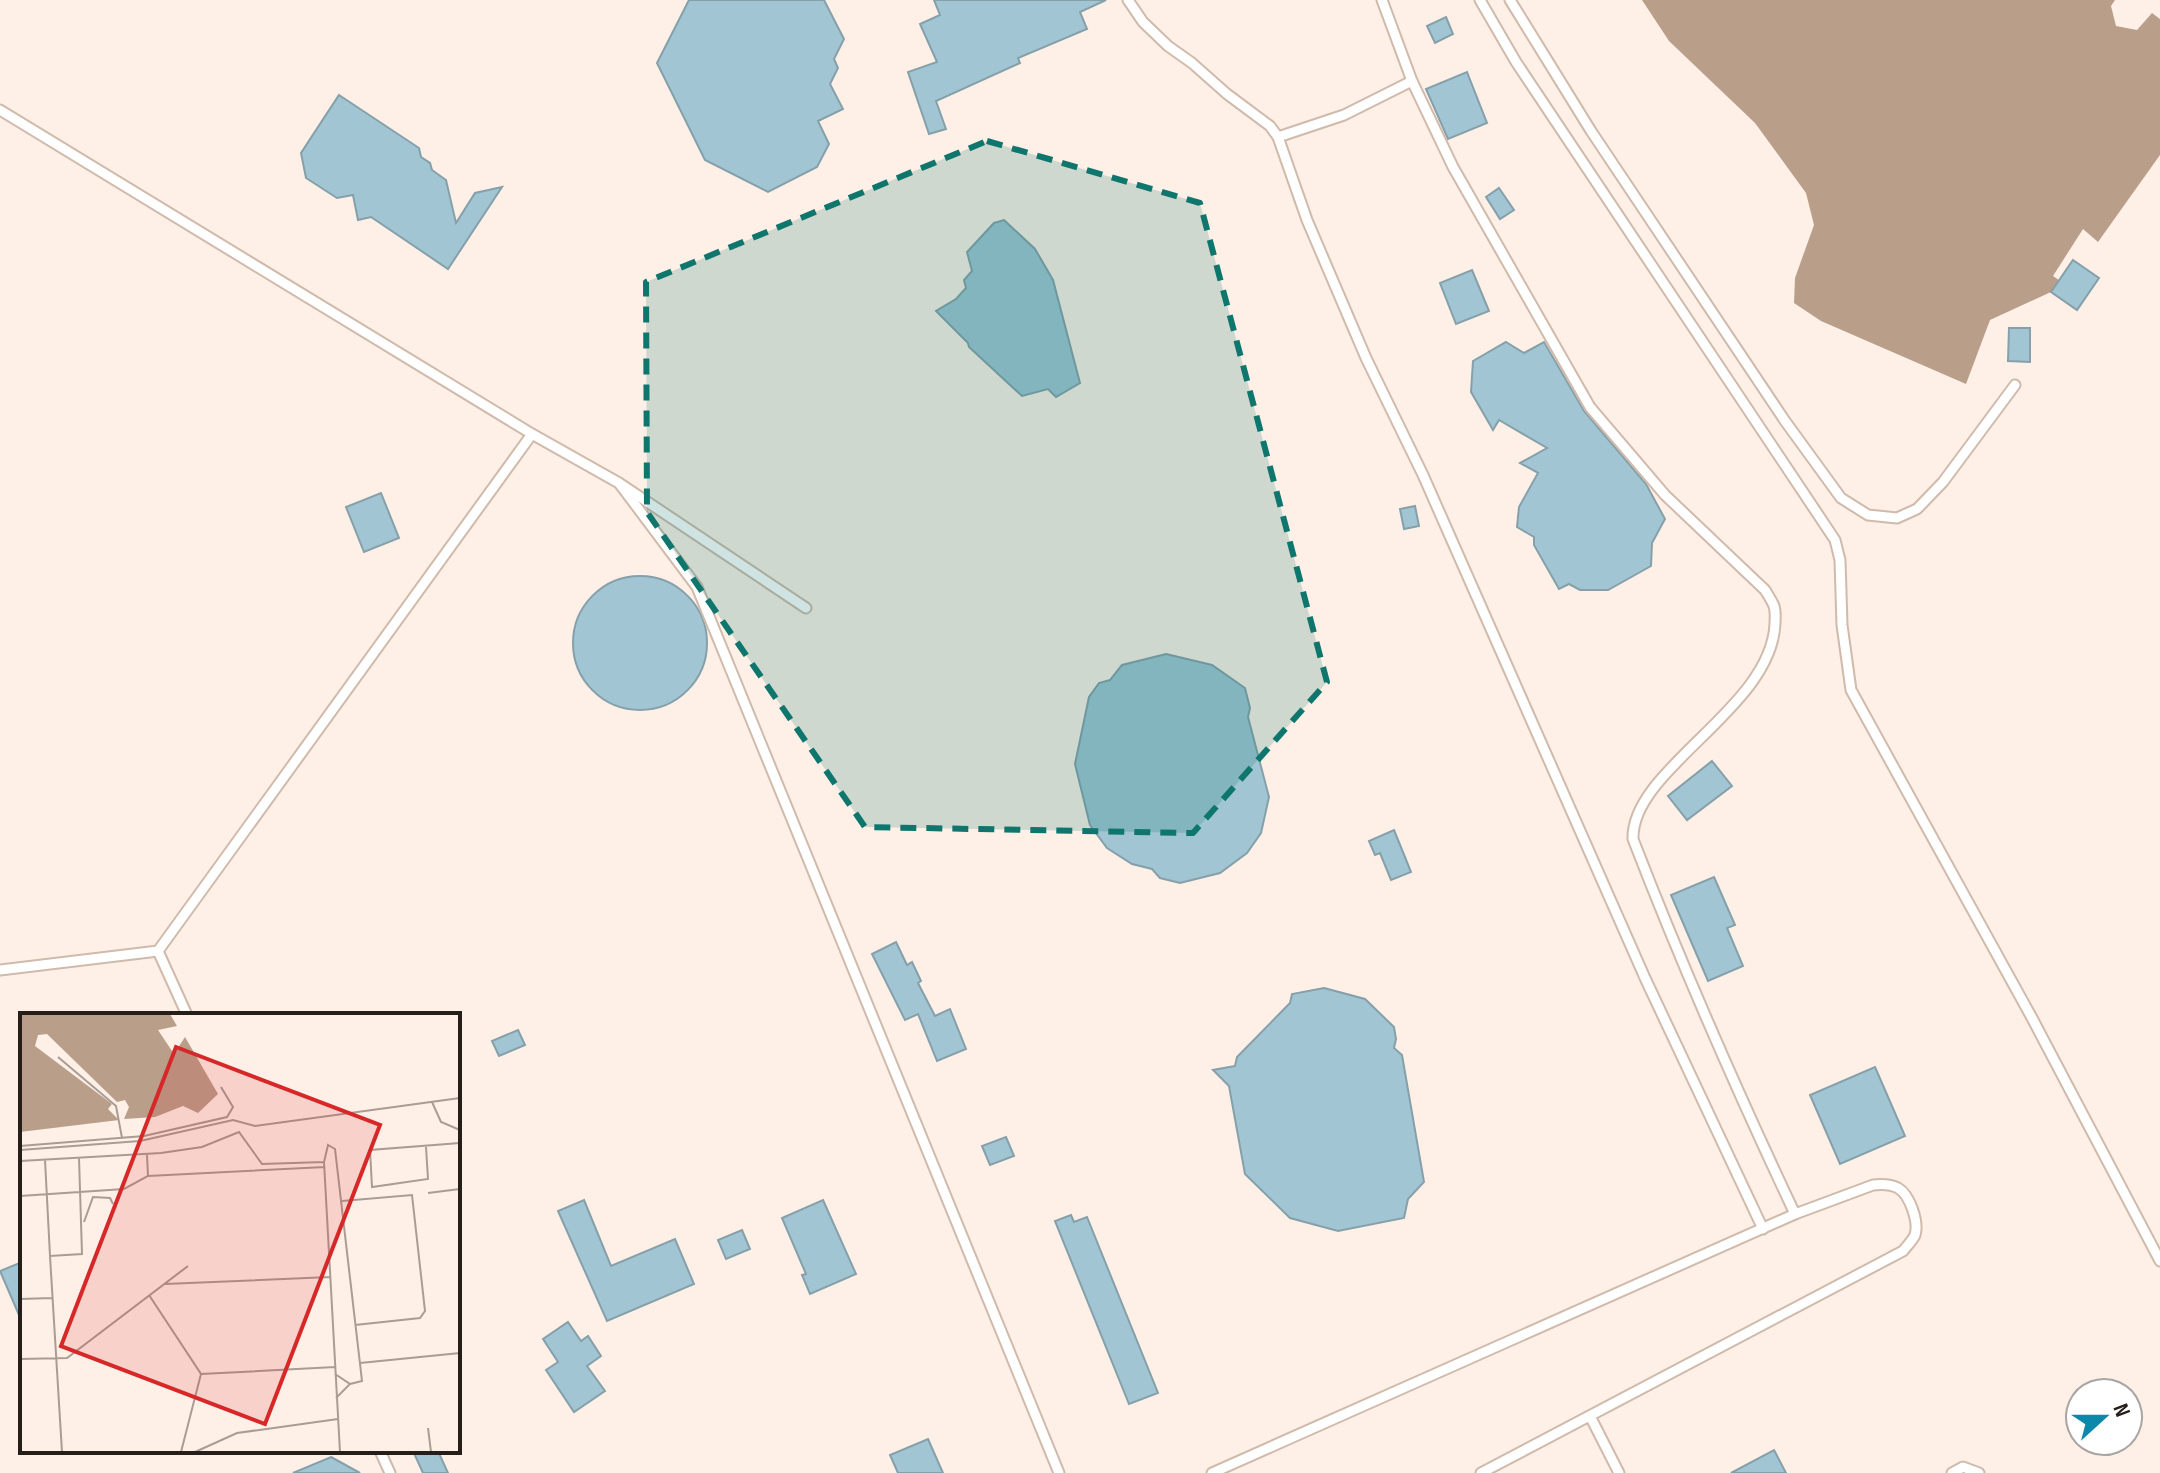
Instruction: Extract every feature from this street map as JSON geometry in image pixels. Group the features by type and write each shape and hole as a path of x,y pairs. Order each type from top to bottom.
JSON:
{"lane":[{"path":"1128,0 1143,22 1168,46 1270,126 1278,137 1307,220 1366,358 1423,475 1639,964 1763,1229"},
{"path":"1382,0 1412,81 1453,167 1590,407 1665,495 1765,590 1775,608 1774,635 1766,661 1723,717 1650,791 1635,818 1633,839 1733,1082 1795,1214"},
{"path":"1480,0 1516,62 1835,540 1840,560 1842,625 1851,690 2032,1018 2160,1261"},
{"path":"1510,0 1618,170 1785,421 1841,498 1868,515 1897,518 1917,509 1943,482 2015,385"},
{"path":"1278,137 1344,115 1412,81"},
{"path":"0,110 532,434 619,483 806,608"},
{"path":"0,970 158,951 532,434"},
{"path":"619,483 697,587 1059,1473"},
{"path":"158,951 186,1013"},
{"path":"1212,1473 1795,1214 1873,1185 1884,1184 1900,1189 1907,1198 1915,1218 1915,1235 1903,1251 1481,1473"},
{"path":"1590,1416 1619,1473"},
{"path":"381,1453 390,1473"},
{"path":"1952,1473 1963,1467 1979,1473"}],"highlighted area":[{"path":"987,141 1200,203 1327,682 1193,833 865,827 647,512 646,282"}],"shaded area":[{"path":"1642,0 2115,0 2111,6 2116,26 2137,30 2152,13 2160,19 2160,155 2098,242 2083,229 2053,276 2066,285 1990,320 1966,384 1821,321 1794,303 1795,278 1814,225 1806,193 1755,123 1669,41"}],"building":[{"path":"689,0 824,0 844,39 834,59 838,68 830,84 843,109 818,121 829,144 817,167 768,192 705,160 657,63"},
{"path":"934,0 1106,0 1080,12 1087,29 1018,58 1020,63 936,101 946,129 929,134 908,72 937,62 920,24 940,15"},
{"path":"1446,17 1453,34 1435,43 1427,26"},
{"path":"1467,72 1487,123 1448,139 1426,89"},
{"path":"339,95 419,148 421,157 446,180 456,223 475,193 502,187 448,269 371,217 358,220 353,195 337,198 306,178 301,153"},
{"path":"1499,188 1514,210 1500,219 1486,197"},
{"path":"1004,220 1035,249 1053,280 1080,383 1056,397 1048,389 1022,396 969,347 936,311 956,299 966,288 964,280 972,271 967,252 994,223"},
{"path":"2073,260 2099,278 2077,310 2051,292"},
{"path":"1472,270 1489,311 1456,324 1440,283"},
{"path":"2009,328 2030,328 2030,362 2008,361"},
{"path":"1506,342 1524,353 1544,342 1584,411 1646,484 1665,519 1652,543 1651,566 1608,590 1580,590 1569,584 1559,589 1534,545 1534,537 1517,527 1519,507 1538,473 1520,463 1547,448 1499,420 1493,430 1471,392 1473,361"},
{"path":"381,493 399,538 364,552 346,507"},
{"path":"1415,506 1419,526 1404,529 1400,509"},
{"path":"640,576 666,581 687,596 702,617 707,643 702,669 687,690 666,705 640,710 614,705 593,690 578,669 573,643 578,617 593,596 614,581"},
{"path":"1166,654 1212,665 1245,688 1250,708 1248,717 1269,797 1261,833 1247,853 1220,873 1180,883 1160,878 1152,869 1132,864 1107,848 1090,825 1075,764 1089,697 1099,683 1110,680 1122,665"},
{"path":"1712,761 1732,786 1687,820 1668,796"},
{"path":"1394,830 1411,872 1391,880 1380,853 1375,855 1369,841"},
{"path":"1714,877 1735,925 1727,928 1743,966 1708,981 1671,895"},
{"path":"896,942 907,965 912,962 921,981 918,983 935,1016 950,1009 966,1049 937,1061 918,1014 905,1020 872,954"},
{"path":"1324,988 1365,999 1394,1027 1394,1048 1402,1055 1424,1182 1408,1199 1404,1218 1338,1231 1290,1218 1245,1174 1229,1086 1213,1070 1235,1066 1237,1057 1290,1003 1292,994"},
{"path":"518,1030 525,1045 499,1056 492,1041"},
{"path":"1875,1067 1905,1136 1840,1164 1810,1095"},
{"path":"1006,1137 1014,1156 990,1165 982,1146"},
{"path":"584,1200 611,1266 675,1239 694,1284 607,1321 558,1211"},
{"path":"823,1200 856,1274 810,1294 802,1275 806,1274 782,1218"},
{"path":"1071,1215 1074,1222 1087,1217 1158,1393 1129,1404 1055,1221"},
{"path":"742,1230 750,1249 726,1259 718,1240"},
{"path":"20,1263 20,1317 0,1271"},
{"path":"568,1322 581,1341 588,1336 601,1356 587,1366 605,1391 574,1412 546,1370 558,1362 543,1339"},
{"path":"928,1439 943,1473 898,1473 890,1455"},
{"path":"1774,1450 1786,1473 1731,1473"},
{"path":"414,1453 439,1453 448,1473 423,1473"},
{"path":"331,1457 360,1473 293,1473"}]}
